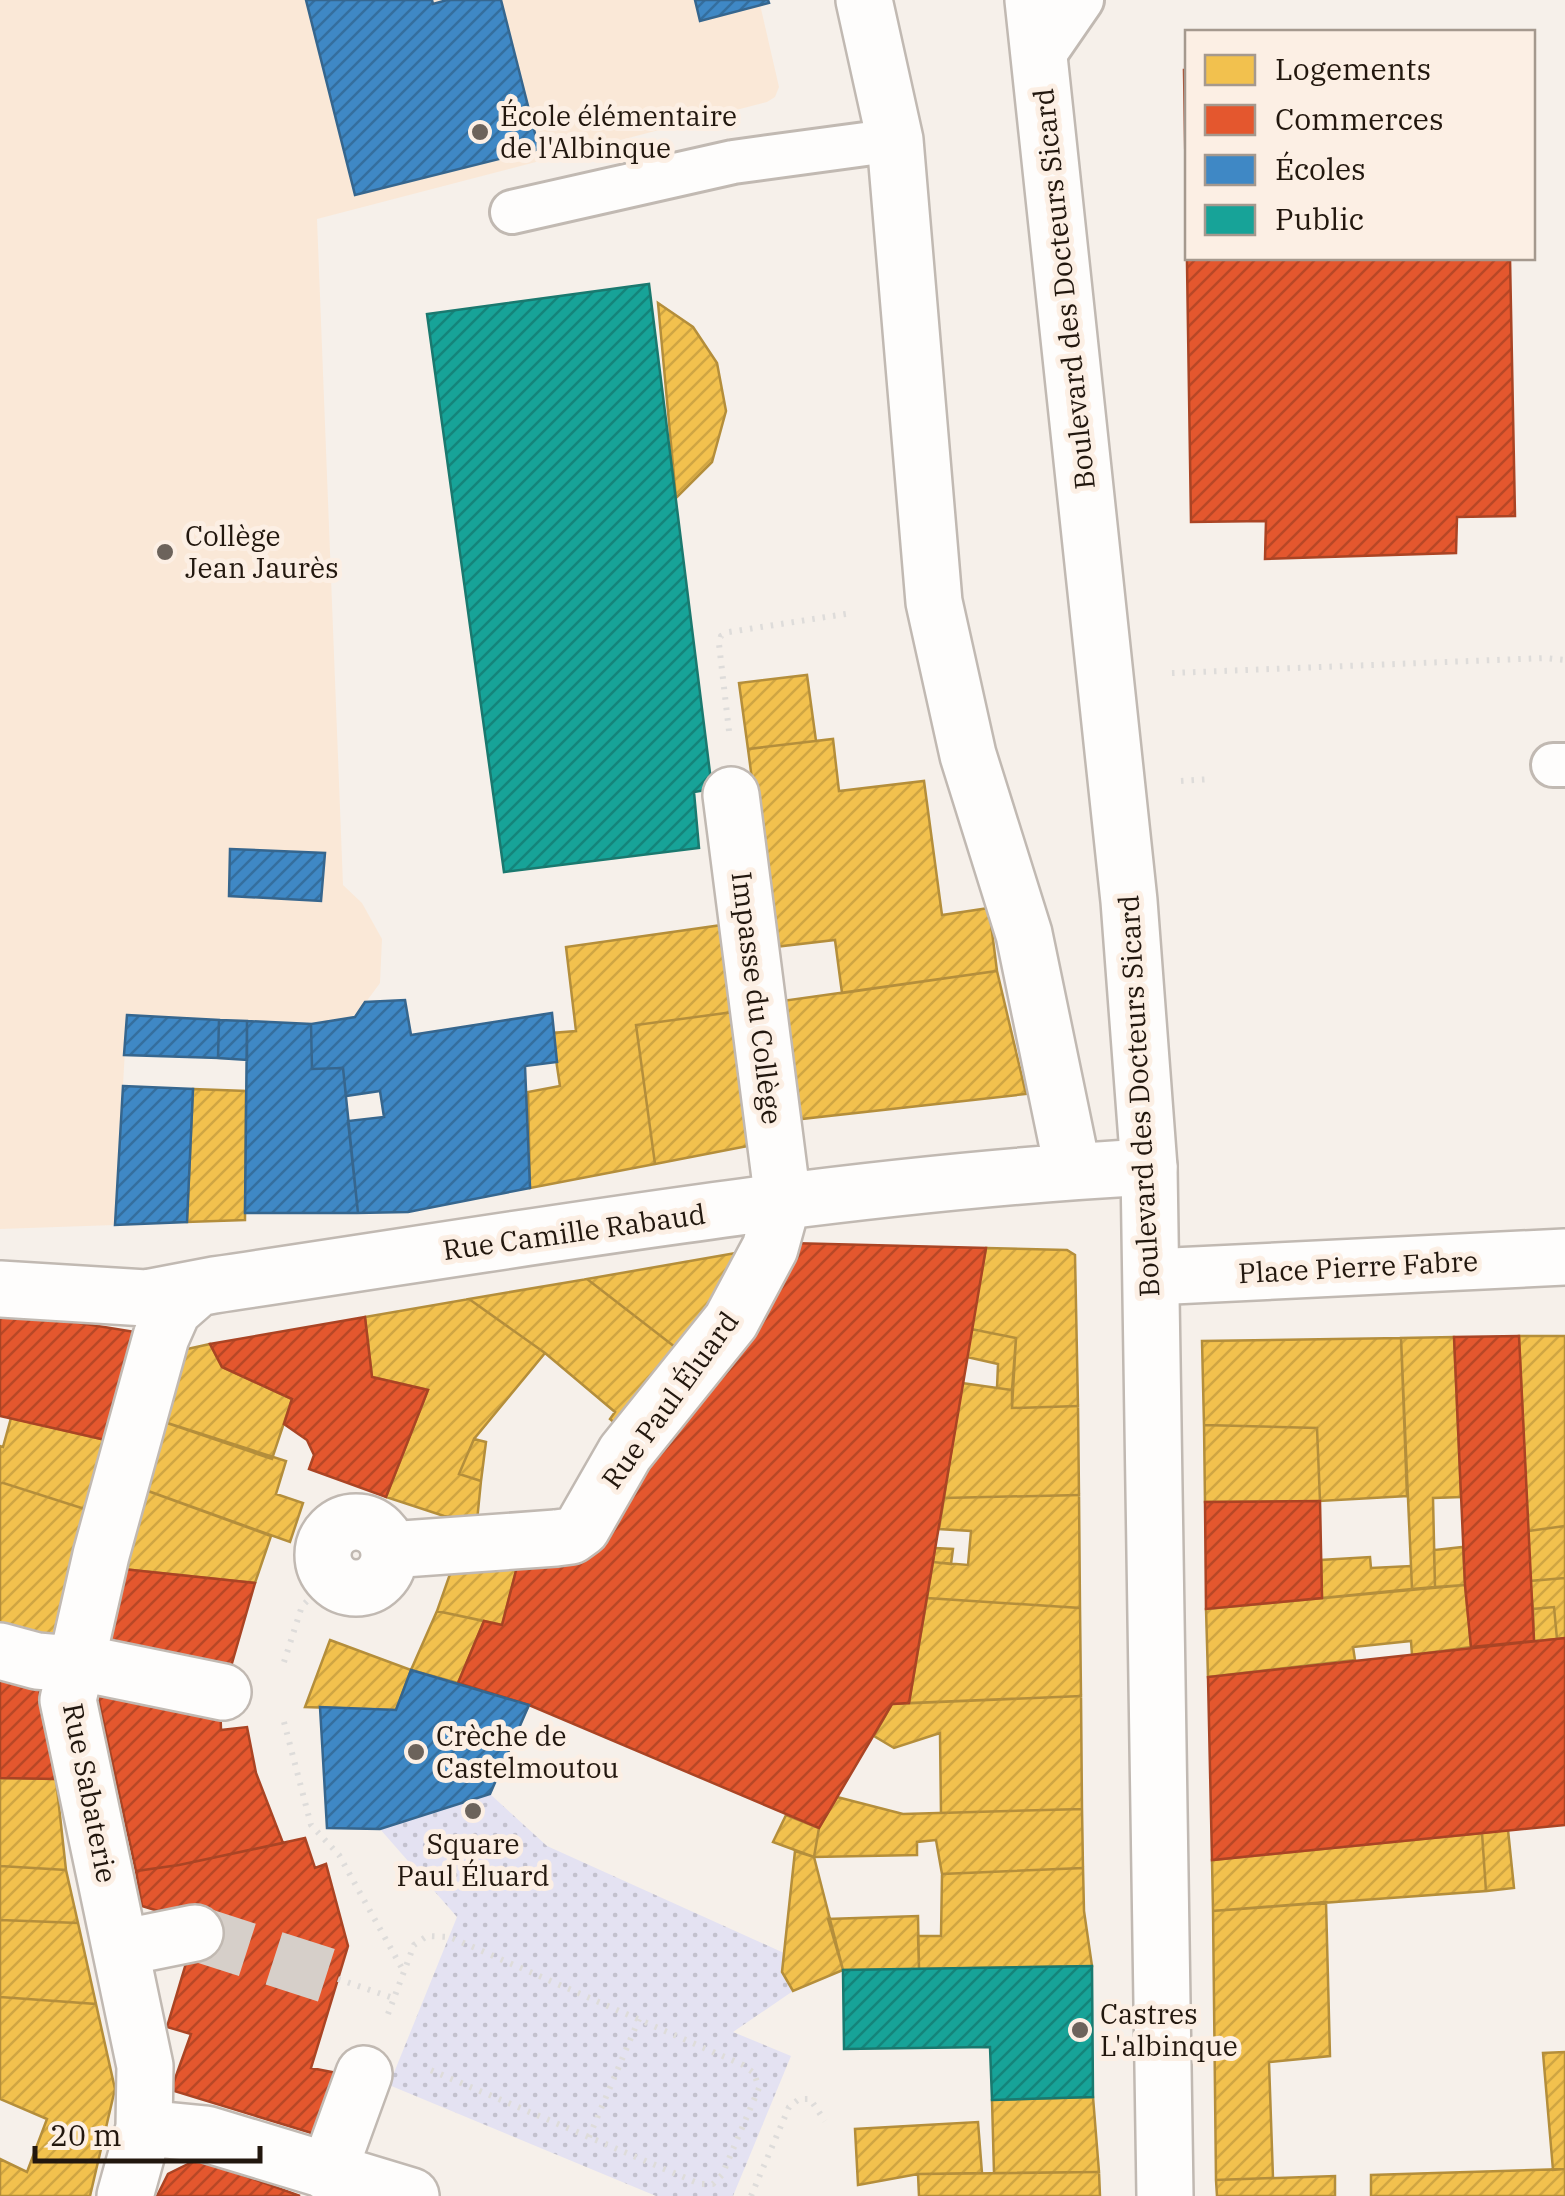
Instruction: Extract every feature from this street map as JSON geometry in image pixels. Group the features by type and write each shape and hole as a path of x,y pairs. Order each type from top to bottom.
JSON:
{"street":[{"path":"864,0 895,140 940,627 968,755 1024,934 1073,1172"},
{"name":"Boulevard des Docteurs Sicard","path":"1033,0 1129,902 1149,1168 1165,2196"},
{"name":"Impasse du Collège","path":"730,795 783,1201"},
{"name":"Rue Camille Rabaud","path":"0,1288 146,1298 783,1201 1149,1168"},
{"name":"Rue Paul Éluard","path":"330,1578 323,1557 328,1536 348,1523 370,1524 390,1550 556,1538 572,1536 582,1528 625,1453 731,1321 770,1248 783,1201"},
{"name":"Place Pierre Fabre","path":"1152,1278 1565,1257"},
{"name":"Rue Sabaterie","path":"125,2196 144,2128 145,2066 68,1700 100,1555 161,1338 173,1310 196,1289"},
{"path":"0,1650 37,1661 223,1692"},
{"path":"121,1948 195,1934"},
{"path":"328,2173 370,2060"},
{"path":"144,2128 206,2134 411,2196"}],"lane":[{"path":"1040,61 1082,0"},
{"path":"512,212 733,162 895,140"}],"path":[{"path":"730,795 735,780 722,636 852,613"},
{"path":"1164,673 1565,660"},
{"path":"280,1672 302,1606 330,1578"},
{"path":"282,1715 311,1825 339,1854 404,1972"},
{"path":"428,1936 450,1937 754,2072 759,2088 722,2175 713,2184 700,2184 589,2137 370,2060 404,1972 414,1945 428,1936"},
{"path":"338,1979 394,1998"},
{"path":"589,2137 639,2019"},
{"path":"751,2196 789,2107 799,2099 810,2099 825,2121"}],"shaded area":[{"name":"Collège Jean Jaurès","path":"0,0 759,0 779,87 775,97 767,102 317,219 343,885 362,903 382,939 380,983 355,1017 311,1024 127,1015 115,1225 0,1229"},
{"name":"Square Paul Éluard","path":"490,1794 547,1846 784,1953 793,1991 733,2032 791,2056 733,2196 656,2196 389,2085 457,1917 380,1829"}],"building: Logements":[{"path":"658,303 693,327 717,363 726,411 712,462 676,498"},
{"path":"807,675 816,741 748,749 739,683"},
{"path":"833,739 839,791 924,781 942,915 989,908 997,971 842,993 835,940 774,947 748,749"},
{"path":"729,924 741,1011 636,1025 655,1164 530,1188 528,1092 560,1086 552,1033 576,1031 566,947"},
{"path":"997,971 1026,1094 792,1120 775,1002"},
{"path":"741,1011 758,1144 655,1164 636,1025"},
{"path":"193,1089 246,1091 245,1220 187,1222"},
{"path":"986,1248 1067,1250 1075,1255 1078,1406 1012,1408 1016,1338 971,1329"},
{"path":"753,1250 684,1354 587,1279"},
{"path":"587,1279 684,1354 623,1430 610,1419 615,1412 545,1353 469,1299"},
{"path":"469,1299 545,1353 474,1439 459,1474 481,1481 477,1521 444,1516 386,1497 428,1390 372,1377 365,1317"},
{"path":"971,1329 1016,1338 1012,1390 997,1388 998,1364 967,1357"},
{"path":"1519,1336 1565,1336 1565,1526 1528,1531"},
{"path":"1454,1337 1461,1497 1433,1498 1435,1587 1412,1589 1401,1338"},
{"path":"1401,1338 1407,1496 1320,1501 1317,1428 1204,1425 1202,1341"},
{"path":"210,1344 222,1367 292,1399 272,1459 158,1420 178,1351"},
{"path":"962,1383 1012,1390 1012,1408 1078,1406 1079,1495 944,1498"},
{"path":"11,1418 110,1441 94,1512 0,1482 0,1446 3,1447"},
{"path":"158,1420 286,1461 276,1494 303,1503 290,1542 137,1487"},
{"path":"1204,1425 1317,1428 1320,1501 1205,1502"},
{"path":"474,1439 486,1442 481,1481 459,1474"},
{"path":"0,1482 94,1512 63,1656 0,1637"},
{"path":"137,1487 271,1536 255,1583 113,1568"},
{"path":"1079,1495 1080,1608 927,1598 933,1562 968,1565 971,1531 939,1529 944,1498"},
{"path":"1565,1526 1565,1578 1530,1581 1528,1531"},
{"path":"1463,1547 1465,1585 1435,1587 1434,1550"},
{"path":"935,1548 953,1549 951,1564 933,1562"},
{"path":"1370,1557 1371,1568 1411,1566 1412,1589 1322,1598 1321,1560"},
{"path":"519,1559 502,1625 437,1611 450,1574"},
{"path":"1565,1578 1565,1638 1557,1639 1554,1607 1533,1609 1530,1581"},
{"path":"1465,1585 1471,1647 1412,1655 1411,1641 1353,1647 1355,1660 1208,1677 1206,1609"},
{"path":"927,1598 1080,1608 1081,1696 909,1703"},
{"path":"1554,1607 1557,1639 1534,1641 1533,1609"},
{"path":"437,1611 484,1621 458,1683 411,1670"},
{"path":"330,1640 411,1670 396,1710 305,1707"},
{"path":"1081,1696 1082,1809 941,1813 940,1733 894,1748 874,1736 892,1704"},
{"path":"0,1778 56,1779 66,1870 0,1866"},
{"path":"837,1797 903,1814 1082,1809 1083,1868 942,1874 936,1840 917,1842 917,1855 814,1857 819,1828"},
{"path":"786,1815 819,1828 814,1857 773,1842"},
{"path":"1508,1830 1514,1888 1486,1891 1482,1833"},
{"path":"1482,1833 1486,1891 1213,1911 1212,1860"},
{"path":"795,1851 814,1857 843,1970 793,1991 782,1972"},
{"path":"0,1866 66,1870 78,1923 0,1920"},
{"path":"1083,1868 1092,1966 919,1969 918,1936 941,1936 942,1874"},
{"path":"1326,1902 1330,2056 1269,2062 1273,2178 1216,2180 1213,1911"},
{"path":"918,1916 919,1969 843,1970 828,1919"},
{"path":"0,1920 78,1923 96,2004 0,1997"},
{"path":"0,1997 96,2004 115,2089 90,2196 0,2196 0,2159 27,2172 47,2119 0,2099"},
{"path":"1565,2052 1565,2169 1553,2170 1543,2053"},
{"path":"1093,2097 1099,2172 994,2173 992,2100"},
{"path":"978,2122 982,2173 918,2174 858,2185 855,2129"},
{"path":"1565,2169 1565,2196 1371,2196 1371,2175"},
{"path":"1099,2172 1100,2196 919,2196 918,2174"},
{"path":"1335,2176 1335,2196 1217,2196 1216,2180"}],"building: Commerces":[{"path":"1187,260 1510,260 1515,516 1457,517 1456,553 1265,559 1266,521 1191,522"},
{"path":"789,1243 986,1248 909,1703 892,1704 819,1828 529,1705 458,1683 484,1621 502,1625 519,1559"},
{"path":"0,1310 141,1333 110,1441 0,1416"},
{"path":"365,1317 372,1377 428,1390 386,1497 309,1469 314,1455 307,1440 284,1424 292,1399 222,1367 210,1344"},
{"path":"1519,1336 1534,1641 1471,1647 1454,1337"},
{"path":"1320,1501 1322,1598 1206,1609 1205,1502"},
{"path":"113,1568 255,1583 226,1684 92,1656"},
{"path":"1565,1638 1565,1825 1212,1860 1208,1677"},
{"path":"0,1662 35,1669 56,1779 0,1778"},
{"path":"94,1678 220,1699 221,1730 247,1727 256,1773 283,1843 136,1871"},
{"path":"305,1838 315,1868 326,1864 348,1946 311,2068 337,2073 318,2135 171,2090 191,2034 167,2027 198,1923 142,1906 136,1871"},
{"path":"194,2161 300,2196 157,2196 168,2174"}],"building: Écoles":[{"path":"306,0 432,0 433,4 447,0 501,0 539,149 355,195"},
{"path":"695,0 768,0 769,3 700,21"},
{"path":"230,849 325,853 321,901 229,896"},
{"path":"405,1000 411,1035 552,1013 557,1062 525,1066 530,1188 408,1212 358,1213 348,1121 384,1117 380,1091 346,1096 343,1068 312,1069 311,1024 355,1017 365,1002"},
{"path":"127,1015 219,1020 218,1058 124,1055"},
{"path":"219,1020 247,1021 247,1060 218,1058"},
{"path":"247,1021 311,1024 312,1069 343,1068 358,1213 245,1213"},
{"path":"123,1086 193,1089 187,1222 115,1225"},
{"name":"Crèche de Castelmoutou","path":"411,1670 529,1705 490,1794 380,1829 327,1828 320,1707 396,1710"}],"building: Public":[{"path":"649,284 712,789 694,792 699,848 504,872 427,314"},
{"path":"1092,1966 1093,2097 992,2100 990,2047 844,2049 843,1970"}],"tunnel":[{"path":"195,1933 338,1979"}],"place":[{"name":"École élémentaire de l'Albinque","path":"480,132"},
{"name":"Collège Jean Jaurès","path":"165,552"},
{"name":"Crèche de Castelmoutou","path":"416,1752"},
{"name":"Square Paul Éluard","path":"473,1811"},
{"name":"Castres L'albinque","path":"1080,2030"}]}
